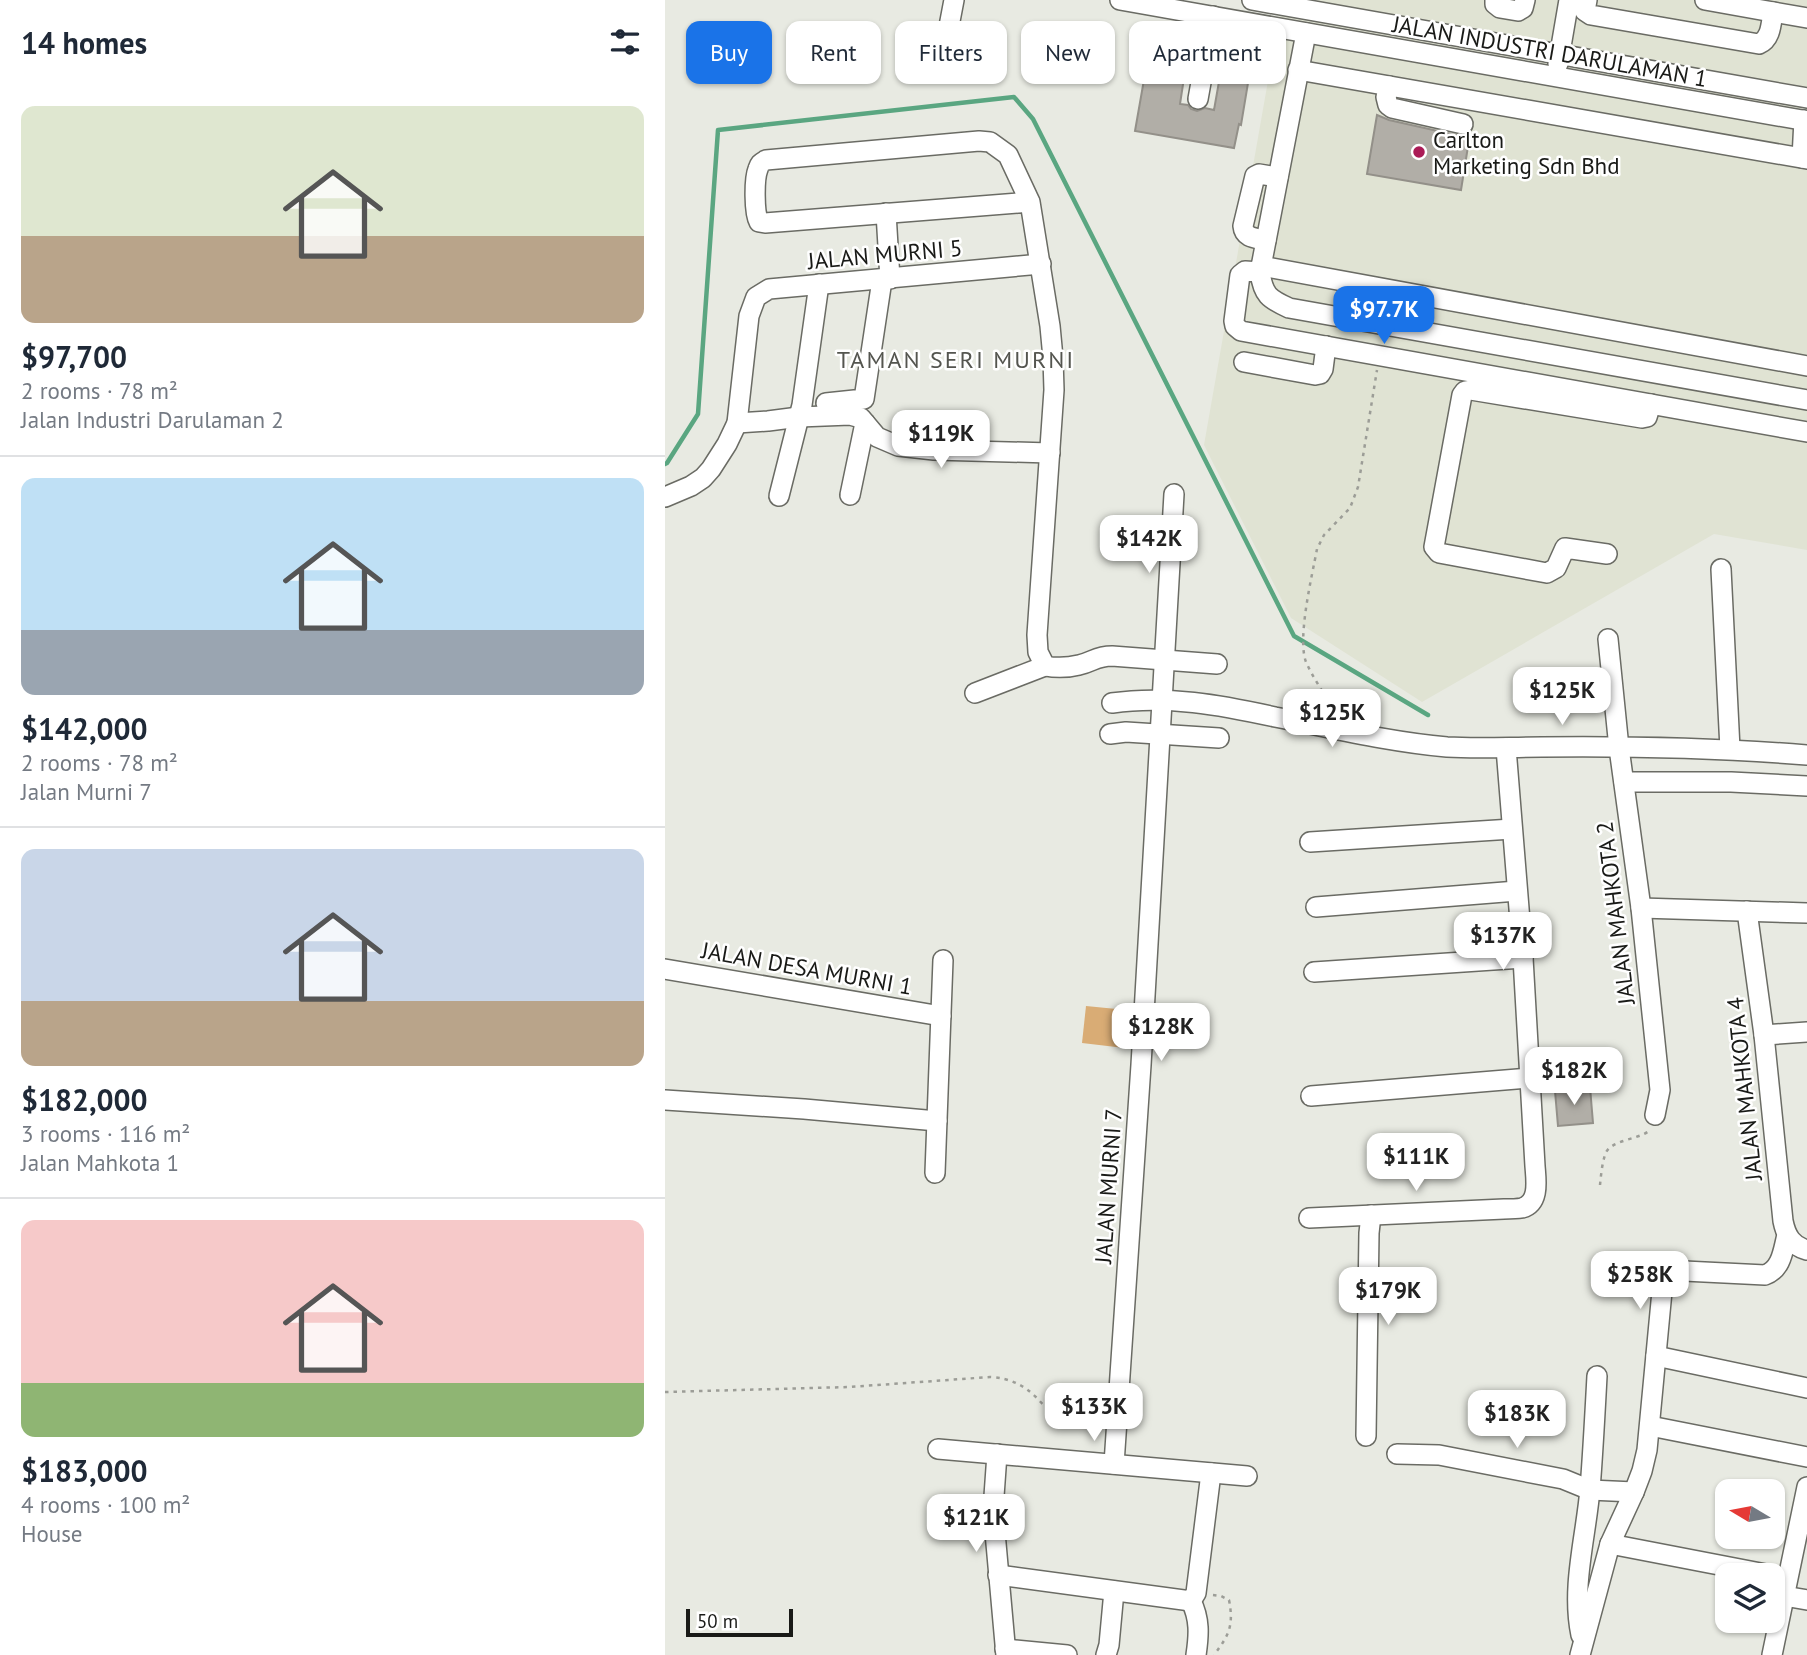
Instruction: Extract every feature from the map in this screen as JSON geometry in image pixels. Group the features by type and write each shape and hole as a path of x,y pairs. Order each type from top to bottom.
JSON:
{"street":[{"path":"950,21 954,0"},
{"name":"JALAN INDUSTRI DARULAMAN 1","path":"1120,0 1805,120"},
{"name":"JALAN INDUSTRI DARULAMAN 1","path":"1251,0 1807,98"},
{"path":"1495,0 1495,4 1500,8 1518,11 1523,8 1525,0"},
{"path":"1555,77 1569,0"},
{"path":"1587,0 1585,12 1591,15 1759,44 1765,42 1768,37 1773,12"},
{"path":"1705,0 1806,16"},
{"path":"1198,99 1213,16"},
{"path":"1306,33 1260,269 1261,283 1271,300 1289,309 1807,401"},
{"path":"1298,70 1805,158 1805,120"},
{"path":"1389,86 1386,97 1392,108 1463,124"},
{"path":"1030,202 765,223 759,222 756,215 757,174 761,163 766,160 979,141 990,142 1008,155 1030,202 1053,358 1054,390 1037,635 1038,652 1045,666"},
{"path":"665,498 703,478 718,458 737,423 768,421 800,411 864,399 886,279 886,213"},
{"name":"JALAN MURNI 5","path":"737,423 749,316 756,297 769,289 1041,264"},
{"path":"1807,366 1260,269 1245,271 1240,275 1235,326 1241,331 1807,432"},
{"path":"779,496 800,411 819,284"},
{"path":"1380,356 1385,326"},
{"path":"1244,362 1315,375 1320,374 1323,369 1326,346"},
{"path":"1607,554 1565,548 1556,568 1547,573 1436,551 1434,547 1462,395 1471,390 1642,418 1647,417 1651,404"},
{"path":"800,411 856,415 877,437 898,446 934,450 1050,453"},
{"path":"850,495 865,423"},
{"name":"JALAN MURNI 7","path":"1114,1464 1141,1065 1174,494"},
{"path":"1721,569 1730,749"},
{"name":"JALAN MAHKOTA 2","path":"1608,639 1660,1090 1655,1115"},
{"path":"975,693 1045,666 1066,668 1081,665 1100,656 1217,664"},
{"path":"1112,703 1162,700 1217,705 1385,739 1447,747 1730,749 1807,755"},
{"path":"1110,734 1126,732 1219,738"},
{"path":"1309,1218 1524,1208 1532,1201 1536,1189 1530,1078 1506,748"},
{"path":"1624,782 1731,782 1807,786"},
{"path":"1310,842 1512,829"},
{"path":"1316,906 1517,891"},
{"path":"1641,908 1807,913"},
{"name":"JALAN MAHKOTA 4","path":"1747,911 1764,1035 1783,1221 1787,1235"},
{"path":"1314,972 1523,958"},
{"path":"935,1173 943,960"},
{"name":"JALAN DESA MURNI 1","path":"665,969 941,1016"},
{"path":"1764,1035 1807,1032"},
{"path":"1311,1096 1530,1078"},
{"path":"665,1100 937,1121"},
{"path":"1366,1436 1371,1215"},
{"path":"1787,1235 1797,1247 1807,1250"},
{"path":"1581,1649 1610,1544 1634,1492 1647,1450 1664,1269 1765,1275 1773,1272 1778,1265 1787,1235"},
{"path":"1656,1356 1807,1388"},
{"path":"1581,1649 1577,1601 1590,1490 1597,1376"},
{"path":"1650,1426 1807,1457"},
{"path":"938,1450 1247,1476"},
{"path":"997,1454 993,1510 1006,1652 1067,1655"},
{"path":"1397,1454 1439,1455 1563,1479 1590,1490 1634,1492"},
{"path":"1196,1655 1198,1623 1193,1597 1211,1473"},
{"path":"1785,1573 1801,1550 1806,1498"},
{"path":"1610,1544 1715,1567"},
{"path":"998,1575 1114,1591 1193,1597"},
{"path":"1785,1585 1807,1601"},
{"path":"1106,1655 1114,1591"},
{"path":"1772,1655 1774,1633"}],"path":[{"path":"1348,732 1306,662 1304,627 1320,542 1350,508 1358,487 1380,356"},
{"path":"1600,1185 1607,1150 1649,1131 1655,1115"},
{"path":"665,1392 849,1387 990,1377 1017,1382 1056,1413 1117,1411"},
{"path":"1193,1597 1221,1596 1229,1600 1231,1627 1214,1655"}],"shaded area":[{"path":"1277,0 1807,0 1807,550 1714,534 1422,702 1291,618 1204,445 1267,84 1286,84 1286,21 1278,21 1282,1"},
{"path":"1086,1006 1137,1011 1133,1049 1082,1043"}],"building":[{"path":"1143,84 1183,84 1180,104 1188,105 1197,111 1205,108 1214,110 1219,84 1248,84 1234,148 1135,131"},
{"name":"Carlton Marketing Sdn Bhd","path":"1377,115 1460,136 1470,134 1461,190 1367,174"},
{"path":"1590,1087 1593,1123 1558,1126 1555,1091"}],"waterway":[{"path":"665,464 698,414 718,130 1014,97 1033,119 1294,636 1428,715"}],"place":[{"name":"Carlton Marketing Sdn Bhd","path":"1419,152"}],"district":[{"name":"TAMAN SERI MURNI","path":"956,359"}]}
